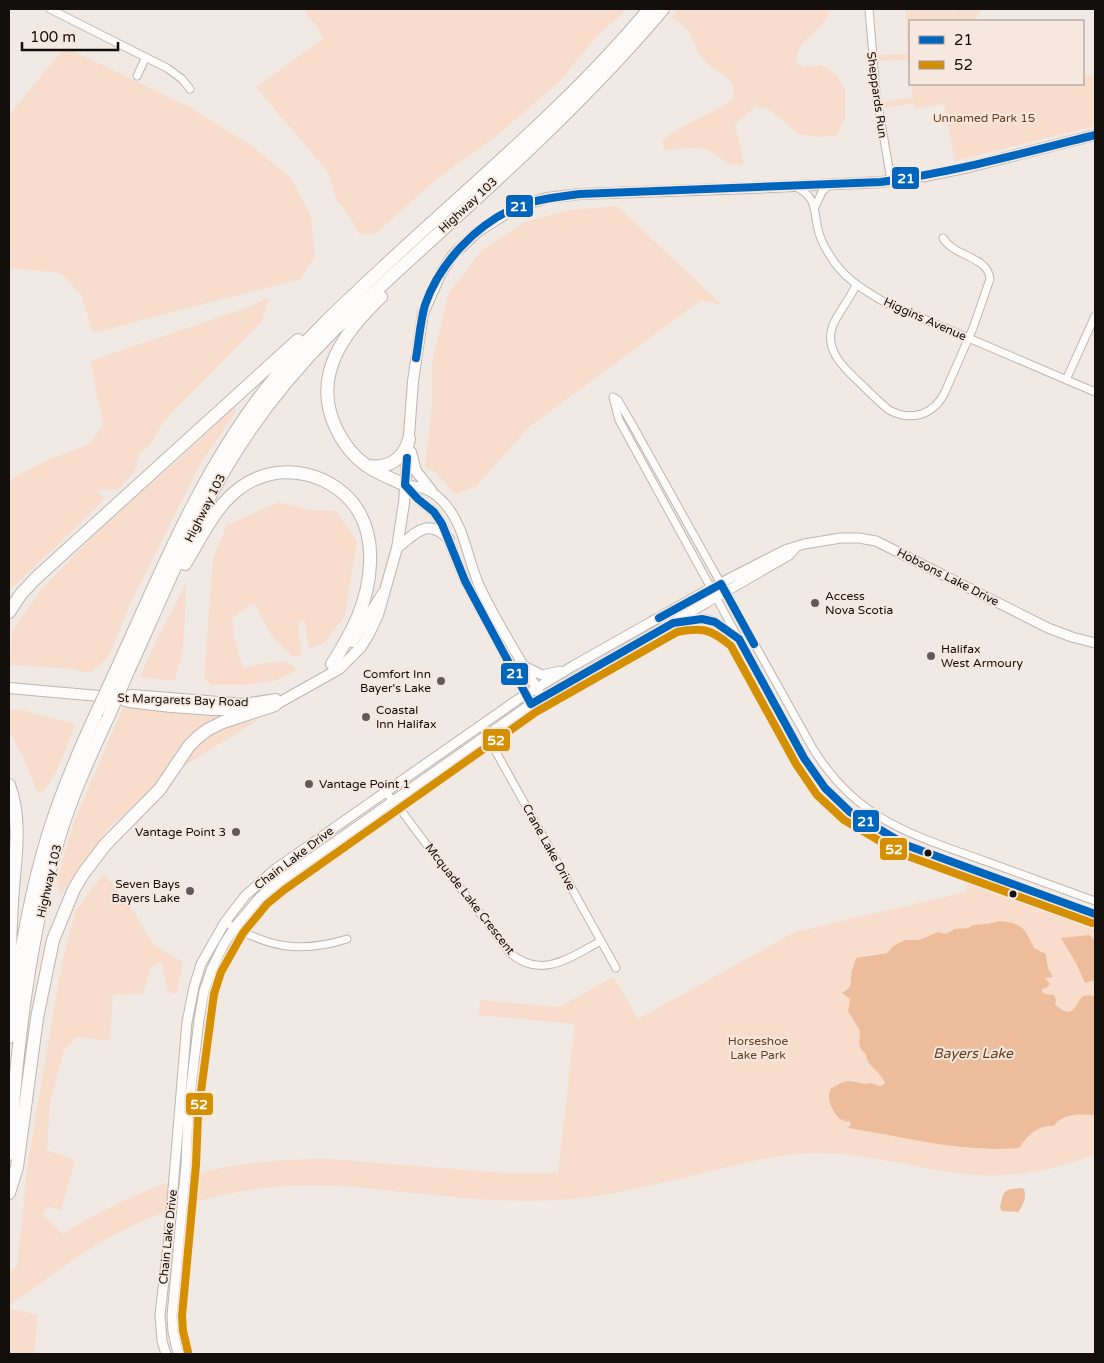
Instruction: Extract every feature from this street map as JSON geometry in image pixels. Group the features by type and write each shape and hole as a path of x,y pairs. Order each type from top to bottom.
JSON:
{"highway":[{"name":"Highway 103","path":"9,1037 25,933 43,854 61,796 120,676 186,518 224,449 282,368 311,337 352,296 562,103 604,60 649,9"},
{"name":"Highway 103","path":"120,676 152,620 192,532 219,479 244,438 277,393 333,330 525,153 606,74 663,9"},
{"path":"406,485 367,466 345,444 331,415 328,401 327,385 330,369 336,354 351,330 377,300 520,161 525,153"},
{"path":"9,612 21,594 36,578 334,308 352,296"},
{"path":"367,466 381,467 394,462 404,452 409,439"},
{"path":"152,620 217,512 233,493 247,483 267,475 288,472 305,474 329,483 346,496 361,517 369,542 370,571 363,605 353,629 332,664"},
{"path":"9,1192 18,1167 37,1018 53,940 74,890 99,852 160,789 189,746 198,737 223,722 275,705"},
{"name":"Highway 103","path":"9,1154 23,1018 32,958 47,884 58,841 102,714"},
{"path":"9,785 16,821 10,932 9,1018"}],"main road":[{"name":"St Margarets Bay Road","path":"9,688 110,697 130,702 214,710 247,711 275,705 338,669 361,647 369,634 378,615 397,548 406,485 413,381 426,303 441,273 453,255 469,238 515,208 536,201 568,195 793,186 925,176 1095,136"},
{"path":"409,439 416,471 431,490"},
{"path":"397,548 412,535 424,529 438,529 449,539"},
{"name":"St Margarets Bay Road","path":"323,677 351,643 375,602 384,592"},
{"name":"St Margarets Bay Road","path":"110,697 132,695 244,704 286,698"}],"street":[{"path":"50,9 146,56 182,79 190,89"},
{"name":"Sheppards Run","path":"869,9 876,93 891,180"},
{"path":"137,76 146,56"},
{"path":"815,208 819,196 830,184"},
{"path":"793,186 808,195 815,208"},
{"name":"Higgins Avenue","path":"815,208 819,234 829,254 845,276 856,285 884,302 1095,392"},
{"path":"856,285 832,326 833,351 837,359 884,407 896,414 916,416 930,411 946,392 989,286 990,276 983,265 952,249 943,238"},
{"path":"1066,380 1095,316"},
{"path":"1095,901 928,841 899,828 871,812 846,792 824,766 618,400 613,397 619,420 739,639 815,776 835,799 850,812 877,830 906,845 1095,914"},
{"path":"637,452 645,448"},
{"path":"406,485 431,490 455,518 480,588 542,698"},
{"path":"406,485 418,499 434,512 444,528 466,581 531,704"},
{"path":"666,506 674,501"},
{"name":"Hobsons Lake Drive","path":"721,584 785,550 816,541 859,538 876,541 1048,628 1077,639 1095,643"},
{"name":"Hobsons Lake Drive","path":"726,592 789,555 797,547"},
{"name":"Chain Lake Drive","path":"166,1354 162,1341 160,1315 169,1237 187,1022 201,964 225,922 245,896 274,870 481,725 573,666 721,584"},
{"name":"Chain Lake Drive","path":"178,1354 173,1332 172,1316 186,1164 188,1113 199,1020 204,991 212,968 235,927 260,897 278,882 531,704 726,592"},
{"path":"673,623 698,618 710,620 720,624 739,639"},
{"path":"616,642 622,652"},
{"path":"524,665 542,675 573,666"},
{"path":"769,693 779,688"},
{"name":"Crane Lake Drive","path":"481,725 616,968"},
{"name":"Mcquade Lake Crescent","path":"386,792 515,957 533,965 552,965 601,941"},
{"path":"225,922 262,941 292,947 317,947 346,939"}],"green space":[{"path":"304,9 627,9 598,35 560,81 494,138 439,177 375,234 359,234 351,218 337,201 328,172 256,87 324,38"},
{"path":"678,9 830,9 823,23 802,44 796,61 802,67 822,65 836,75 845,89 845,119 836,136 818,137 799,134 771,111 756,106 735,124 744,163 732,165 705,149 664,150 662,141 670,135 733,99 731,83 725,76 707,63 698,51 690,33 672,18"},
{"path":"906,9 949,9 954,13 957,9 981,9 976,20 909,20 909,73 907,60 878,61 878,55 907,54"},
{"path":"65,47 191,108 252,146 291,178 311,216 315,256 300,279 93,333 81,295 61,273 9,268 9,115"},
{"name":"Unnamed Park 15","path":"1084,74 1095,77 1095,126 955,161 944,104 915,109 914,103 885,108 884,102 913,97 911,85 1084,85"},
{"path":"617,206 722,305 701,300 529,427 476,486 455,494 434,471 425,467 432,403 432,364 448,295 482,250 525,222 569,210"},
{"path":"269,297 262,321 164,421 150,445 140,452 134,472 118,490 98,490 104,499 9,591 9,481 43,462 89,444 103,426 90,361 246,308"},
{"path":"235,406 236,411 199,466 130,604 108,658 89,673 74,669 10,665 12,631 41,590 99,530"},
{"path":"279,502 311,510 336,511 357,541 345,615 325,643 309,649 304,620 298,622 302,655 293,657 272,636 254,603 232,618 234,637 243,668 286,661 297,670 274,681 243,685 211,685 204,678 213,558 227,525"},
{"path":"186,584 183,646 174,681 140,677 156,641"},
{"path":"123,707 171,709 228,715 162,780 109,828 60,895 57,878 74,822"},
{"path":"9,710 22,710 75,724 55,773 44,790 38,794 24,758 9,731"},
{"path":"259,719 184,766 198,746 215,732 235,724"},
{"name":"Horseshoe Lake Park","path":"104,873 132,909 154,945 183,962 177,994 168,992 161,961 151,967 143,994 113,995 110,1041 76,1037 64,1050 50,1103 47,1150 75,1160 61,1210 48,1207 43,1215 63,1234 127,1199 159,1186 224,1168 258,1162 294,1159 331,1159 505,1173 558,1173 575,1024 479,1015 480,1000 559,1007 614,977 638,1019 795,932 965,892 971,878 1095,925 1095,997 1090,995 1079,1002 1073,1011 1058,1007 1050,995 1044,994 1042,991 1049,982 1045,979 1051,977 1046,954 1034,948 1025,931 999,921 994,924 987,922 978,926 971,925 968,928 955,929 945,934 938,932 919,940 905,940 893,946 887,953 866,955 856,960 852,971 850,987 842,991 850,999 848,1008 860,1031 859,1046 882,1076 885,1083 878,1086 870,1083 849,1081 833,1087 830,1100 832,1110 845,1121 849,1121 851,1124 849,1128 955,1146 998,1149 1019,1148 1025,1138 1037,1128 1055,1125 1067,1116 1095,1115 1095,1154 1044,1170 992,1176 957,1173 852,1155 794,1154 761,1159 592,1197 543,1201 486,1200 341,1186 281,1186 252,1190 194,1202 166,1211 139,1223 85,1252 9,1306 9,1272 17,1266 28,1162 62,962 76,910"},
{"path":"9,1308 37,1315 35,1354 9,1354"}],"water":[{"name":"Bayers Lake","path":"999,921 1018,925 1025,931 1034,948 1046,954 1048,968 1053,977 1045,978 1050,984 1045,989 1043,988 1042,991 1044,994 1054,995 1055,1004 1061,1009 1069,1012 1083,996 1090,995 1095,997 1095,1115 1067,1117 1057,1122 1054,1126 1038,1129 1019,1148 998,1149 955,1146 848,1128 851,1124 849,1121 841,1120 831,1106 829,1092 831,1088 846,1081 870,1083 879,1086 885,1083 868,1062 866,1054 861,1049 859,1044 860,1031 848,1011 850,999 842,993 850,987 856,958 887,953 893,946 905,940 919,940 938,932 945,934 955,929"},
{"path":"1089,935 1095,940 1095,980 1085,983 1061,938"},
{"path":"1020,1188 1024,1189 1025,1198 1018,1212 1002,1211 1000,1208 1005,1192"}],"transit line":[{"name":"21","path":"416,358 425,305 431,290 449,260 487,224 502,214 525,204 580,194 881,182 962,167 1095,135"},
{"name":"21","path":"407,458 405,485 434,512 442,524 465,581 531,704 673,623 702,619 715,622 739,639 804,758 825,788 850,812 906,845 1095,914"},
{"name":"21","path":"659,618 721,584 754,644"},
{"name":"52","path":"188,1352 182,1316 196,1165 198,1114 214,994 221,972 243,933 267,904 284,890 536,712 677,632 706,631 718,636 731,646 796,764 817,795 844,820 902,854 1092,923"}],"place":[{"name":"Access Nova Scotia","path":"815,603"},
{"name":"Halifax West Armoury","path":"931,656"},
{"name":"Comfort Inn Bayer's Lake","path":"441,681"},
{"name":"Coastal Inn Halifax","path":"366,717"},
{"name":"Vantage Point 1","path":"309,784"},
{"name":"Vantage Point 3","path":"236,832"},
{"name":"Seven Bays Bayers Lake","path":"190,891"}]}
